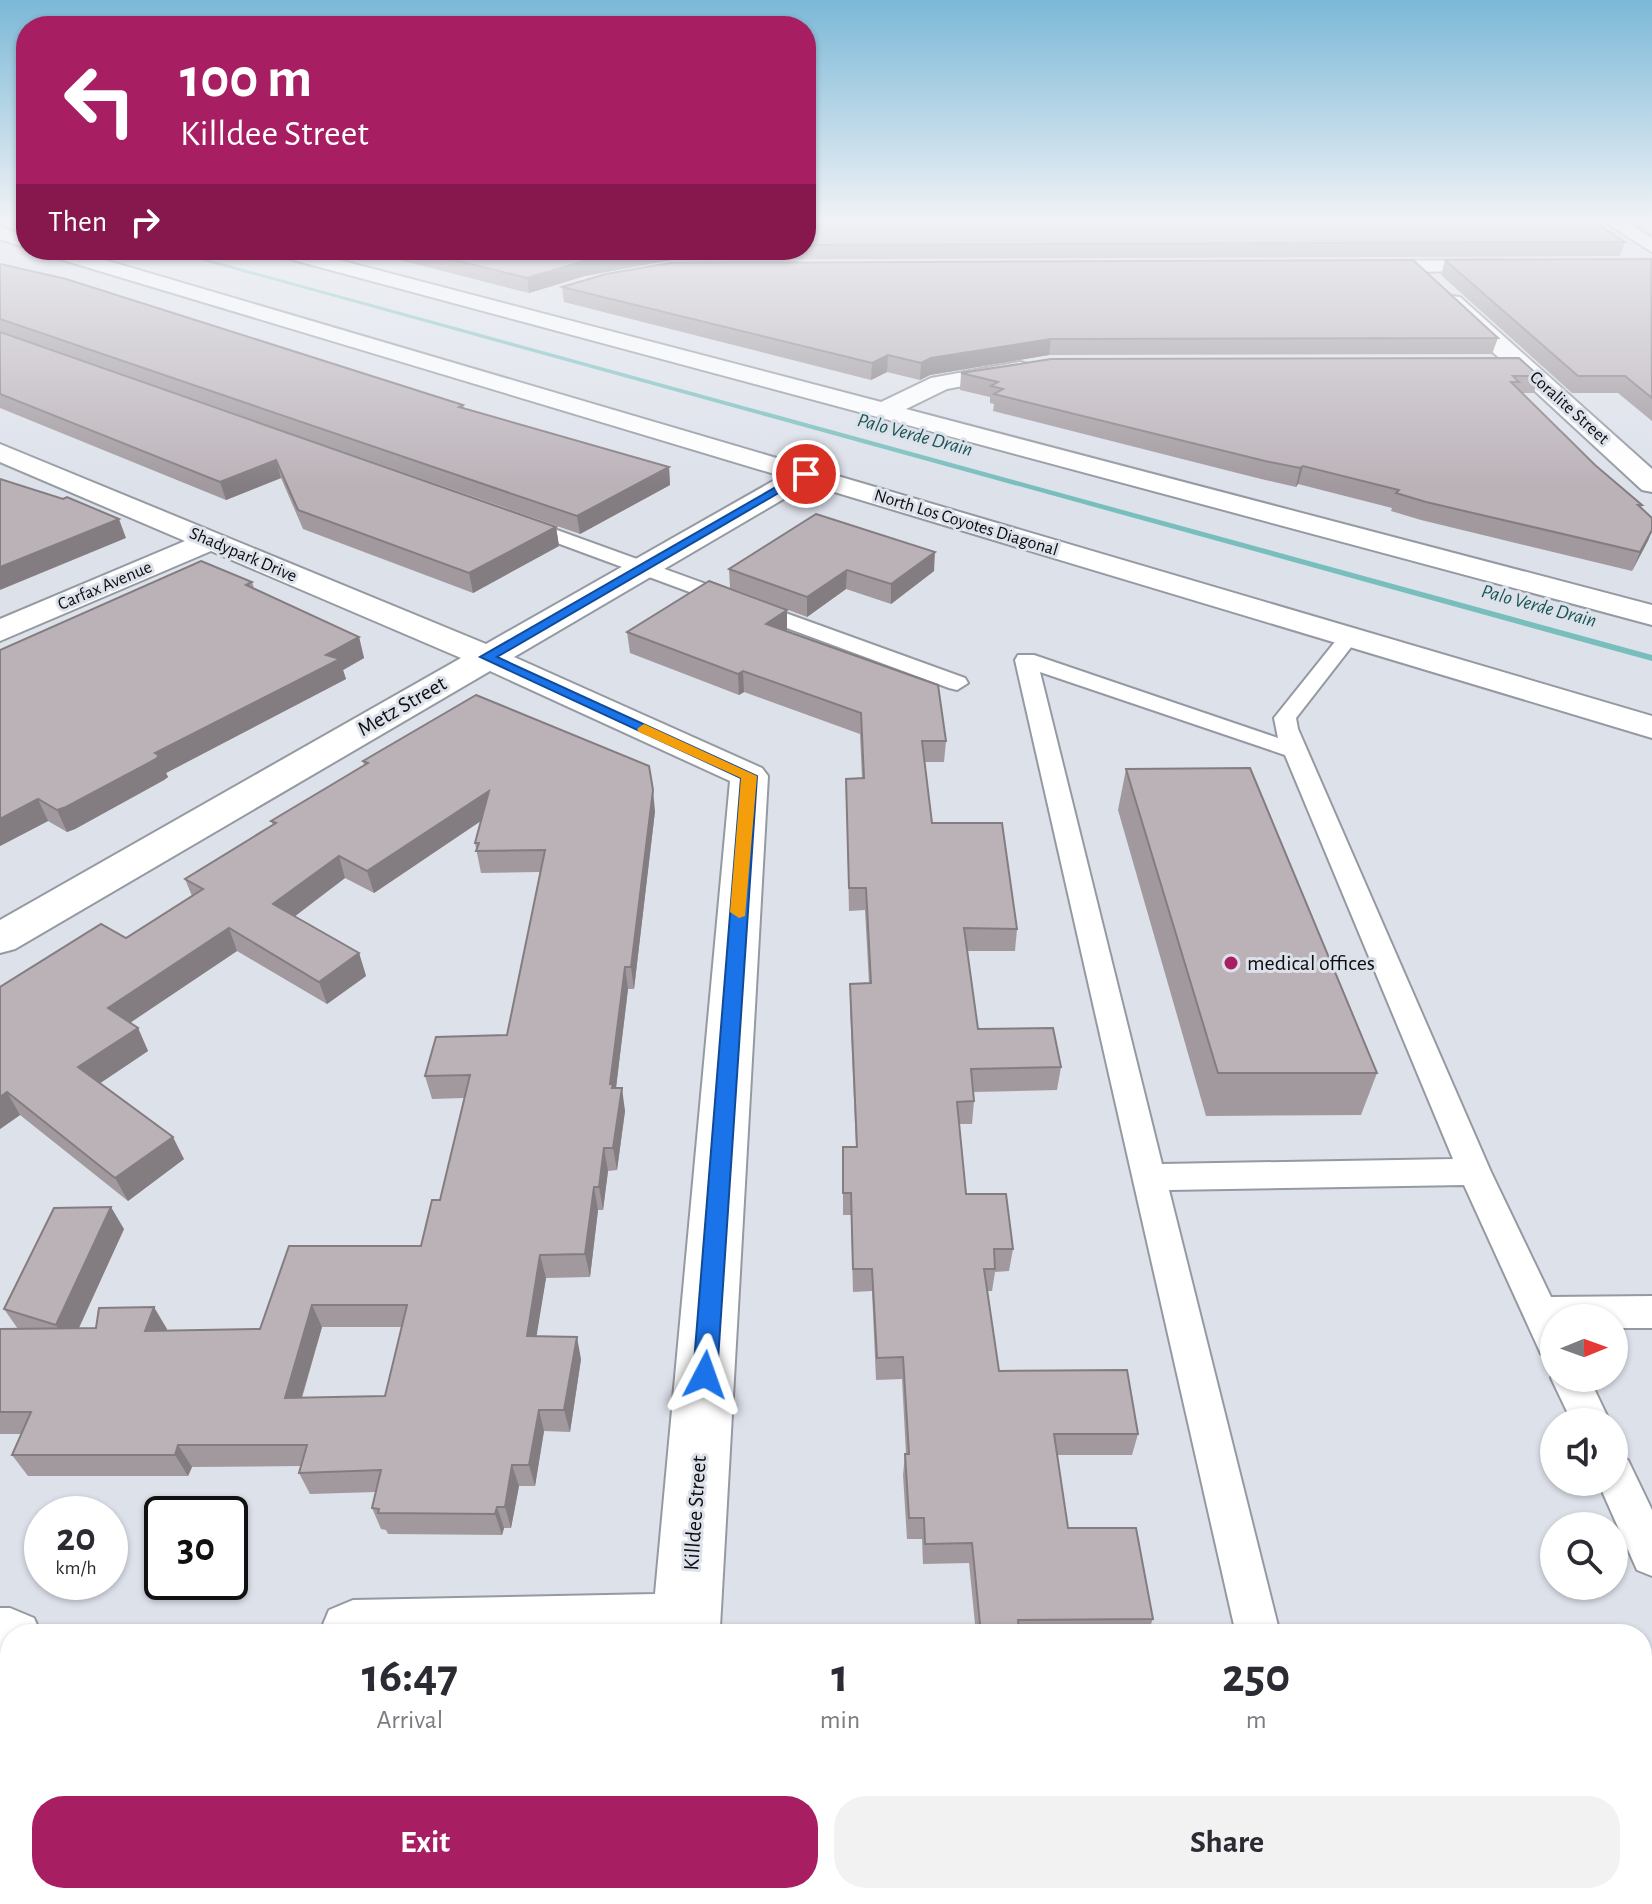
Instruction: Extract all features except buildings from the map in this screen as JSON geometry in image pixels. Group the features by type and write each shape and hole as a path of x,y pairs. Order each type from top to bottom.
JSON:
{"street":[{"name":"North Los Coyotes Diagonal","path":"245,308 1652,727"},
{"path":"494,308 1652,615"},
{"path":"505,311 514,308"},
{"name":"Coralite Street","path":"1460,308 1652,484"},
{"path":"1489,364 1520,364"},
{"path":"885,410 940,383 1038,366"},
{"name":"Shadypark Drive","path":"0,452 487,657"},
{"name":"Metz Street","path":"0,939 806,474"},
{"name":"Carfax Avenue","path":"0,631 210,541"},
{"name":"Killdee Street","path":"487,657 749,776 686,1624"}],"lane":[{"path":"510,519 957,683"},
{"path":"1349,637 1285,718 1292,750 1475,1172 1540,1313"},
{"path":"1256,1624 1026,660 1292,750"},
{"path":"1149,1177 1475,1172"},
{"path":"1628,1316 1652,1312"},
{"path":"1625,1496 1652,1555"}],"waterway":[{"name":"Palo Verde Drain","path":"378,308 1652,658"}],"slow traffic":[{"path":"644,729 749,776 739,912"}],"place":[{"name":"medical offices","path":"1231,963"}],"route":[{"path":"705,1375 749,776 487,657 806,474"}]}
